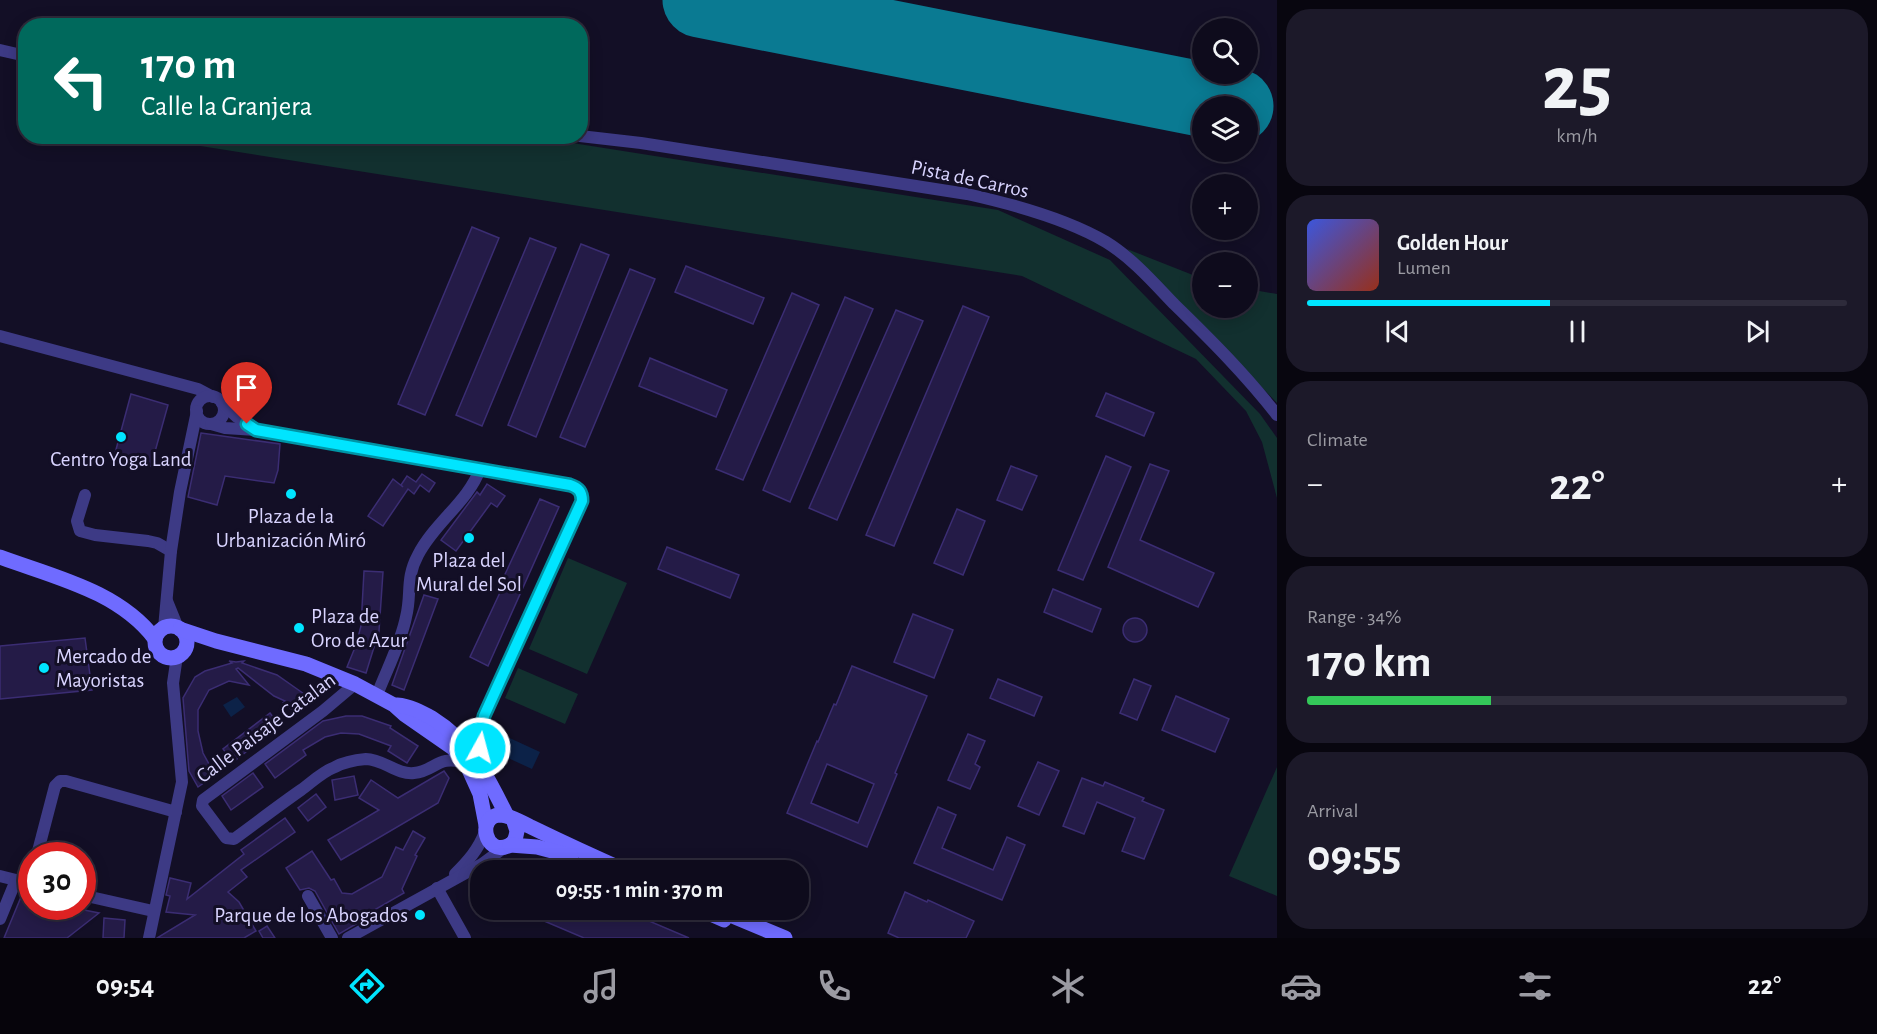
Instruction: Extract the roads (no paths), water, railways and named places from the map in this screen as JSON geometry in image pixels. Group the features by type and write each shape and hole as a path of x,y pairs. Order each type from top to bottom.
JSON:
{"street":[{"path":"0,50 18,54"},
{"name":"Pista de Carros","path":"588,137 641,143 967,194 997,201 1074,226 1106,242 1133,262 1221,351 1277,415"},
{"path":"0,336 198,389 217,399 256,430"},
{"path":"189,388 198,407 200,419 209,424 225,428 256,430 578,488 582,494 582,501 484,716 474,730 460,739"},
{"path":"191,432 219,421 224,414 223,405 217,399 202,399 191,432 171,551 167,600 164,609 168,631 157,650 176,654 216,640"},
{"path":"377,695 407,616 408,587 413,564 432,533 468,492 480,469"},
{"path":"86,495 77,521 80,531 148,541 171,551"},
{"path":"0,557 97,593 122,606 143,624 216,640 306,664 377,695 453,748 466,763 480,794 487,837 494,845 537,847 579,860"},
{"path":"149,938 153,910 180,795 182,771 173,683 168,670 186,639 168,631"},
{"name":"Calle Paisaje Catalan","path":"355,684 323,711 205,797 201,803 202,806 226,838 234,839 328,770 348,762 368,759 412,773 420,772 443,761 466,763"},
{"path":"348,938 482,864 507,846 516,837 518,831 484,770 460,739 424,714 408,706 394,705"},
{"path":"484,716 480,748 484,770"},
{"path":"40,842 55,786 60,781 176,812"},
{"path":"441,885 473,855 495,816 510,818 600,860"},
{"path":"0,876 16,880 0,919"},
{"path":"441,885 465,938"},
{"path":"308,897 332,938"},
{"path":"96,898 153,910"},
{"path":"725,920 767,938"},
{"path":"742,920 785,938"}],"water":[{"path":"237,697 245,707 231,717 223,705"},
{"path":"503,735 540,752 532,769 495,752"}],"place":[{"name":"Centro Yoga Land","path":"121,437"},
{"name":"Plaza de la Urbanización Miró","path":"291,494"},
{"name":"Plaza del Mural del Sol","path":"469,538"},
{"name":"Plaza de Oro de Azur","path":"299,628"},
{"name":"Mercado de Mayoristas","path":"44,668"},
{"name":"Parque de los Abogados","path":"420,915"}]}
